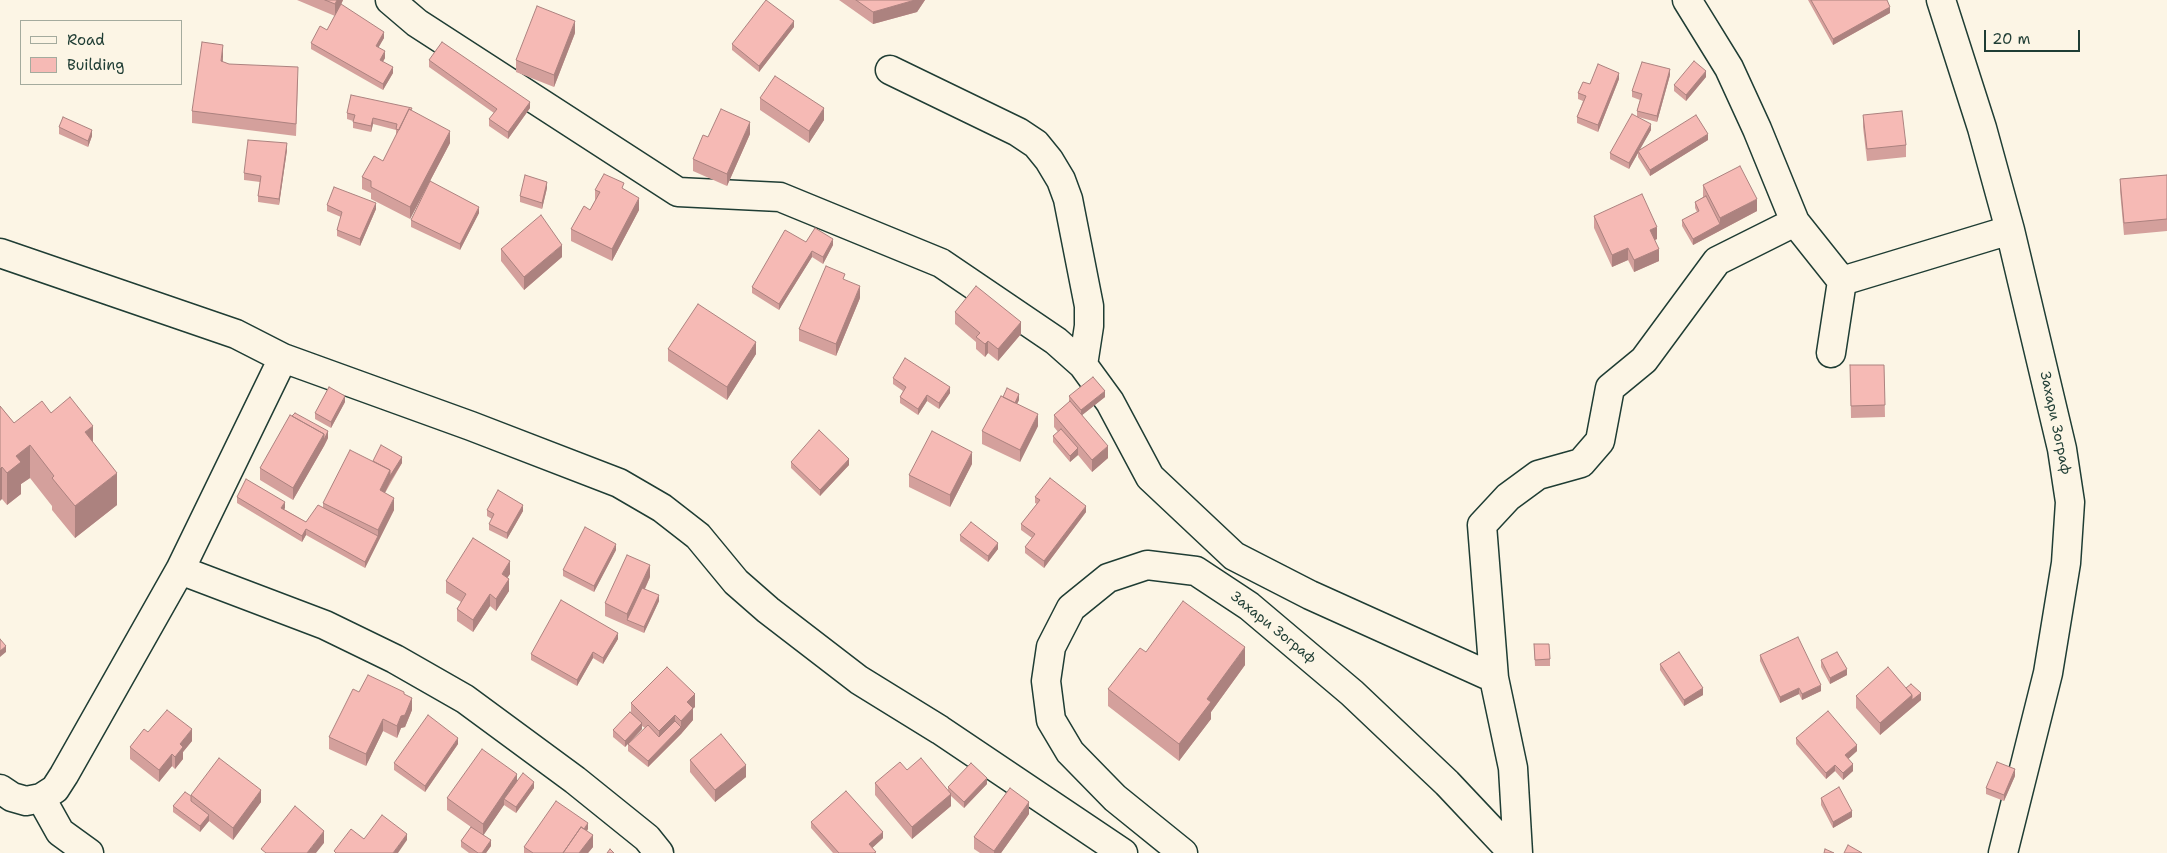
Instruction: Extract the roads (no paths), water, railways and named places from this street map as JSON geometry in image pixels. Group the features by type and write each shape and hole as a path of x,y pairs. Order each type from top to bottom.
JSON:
{"street":[{"path":"390,0 417,23 678,192 780,197 941,263 1056,341 1083,365 1110,402 1150,477 1234,556 1310,595 1494,678"},
{"path":"1687,0 1729,68 1757,128 1795,222 1842,281 1831,353"},
{"name":"Захари Зограф","path":"1941,0 1982,128 2010,230 2062,449 2070,502 2066,563 2048,673 2003,853"},
{"path":"890,70 1018,132 1036,144 1049,160 1061,180 1068,199 1089,306 1089,326 1083,365"},
{"path":"1518,853 1513,768 1494,678 1482,525 1508,497 1538,475 1581,462 1600,441 1610,388 1644,360 1717,261 1795,222"},
{"path":"1842,281 2010,230"},
{"path":"0,254 236,334 283,358 471,426 619,483 662,508 698,536 736,582 859,680 940,730 1124,853"},
{"path":"0,788 12,797 26,801 41,798 55,789 180,570 283,358"},
{"name":"Захари Зограф","path":"1183,853 1115,798 1070,752 1051,720 1046,681 1051,647 1071,608 1108,578 1147,565 1196,571 1249,606 1352,693 1447,783 1513,853"},
{"path":"180,570 325,625 395,659 465,699 574,780 647,838 659,853"},
{"path":"41,798 60,832 89,853"}]}
